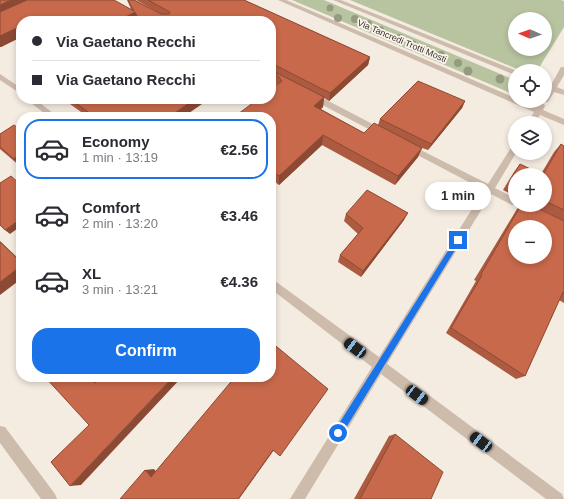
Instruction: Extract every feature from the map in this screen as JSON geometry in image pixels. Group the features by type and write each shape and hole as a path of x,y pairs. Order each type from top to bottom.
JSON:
{"street":[{"name":"Via Tancredi Trotti Mosti","path":"280,0 508,98"},
{"name":"Via Tancredi Trotti Mosti","path":"336,0 508,70"},
{"path":"552,83 564,69"},
{"path":"0,76 16,88"},
{"path":"276,78 292,86"},
{"path":"552,88 564,93"},
{"path":"306,93 508,198"},
{"path":"37,104 47,112"},
{"name":"Via Tancredi Trotti Mosti","path":"531,108 564,122"},
{"path":"535,116 540,108"},
{"path":"297,499 508,159"},
{"path":"276,288 557,499"},
{"path":"0,432 50,499"}],"green space":[{"path":"292,0 324,0 508,77 508,92"},
{"path":"350,0 561,0 564,1 564,27 552,47 552,12 508,12 508,56 546,56 541,64 508,64 508,65"}],"building":[{"path":"0,0 11,0 0,5"},
{"path":"27,0 114,0 134,11 128,0 134,0 161,14 169,14 170,12 148,0 244,0 370,57 330,93 276,66 276,16 137,16 135,12 127,16 16,16 16,28 0,36 0,12"},
{"path":"276,73 324,97 314,106 364,133 374,123 422,148 398,176 323,135 279,176 276,174 276,112 241,112 251,104 276,104 276,85 282,81"},
{"path":"418,81 465,101 431,144 380,119"},
{"path":"77,104 188,104 176,112 88,112"},
{"path":"14,125 16,126 16,158 14,159 0,147 0,134"},
{"path":"561,144 564,146 564,210 552,204 552,168 547,168"},
{"path":"520,164 528,168 518,168"},
{"path":"11,176 16,180 16,222 5,230 0,225 0,183"},
{"path":"367,190 408,213 363,271 340,255 363,228 346,214"},
{"path":"517,212 545,212 564,221 564,292 525,376 451,328 482,275 481,274 508,227 508,264 552,264 552,220 512,220"},
{"path":"0,242 16,257 16,270 0,282"},
{"path":"276,346 328,389 280,456 273,450 238,499 120,499 145,470 151,477 231,382 276,382"},
{"path":"50,382 168,382 70,486 51,462 89,425"},
{"path":"395,434 443,472 431,499 360,499"}],"route":[{"path":"338,433 458,240"}]}
